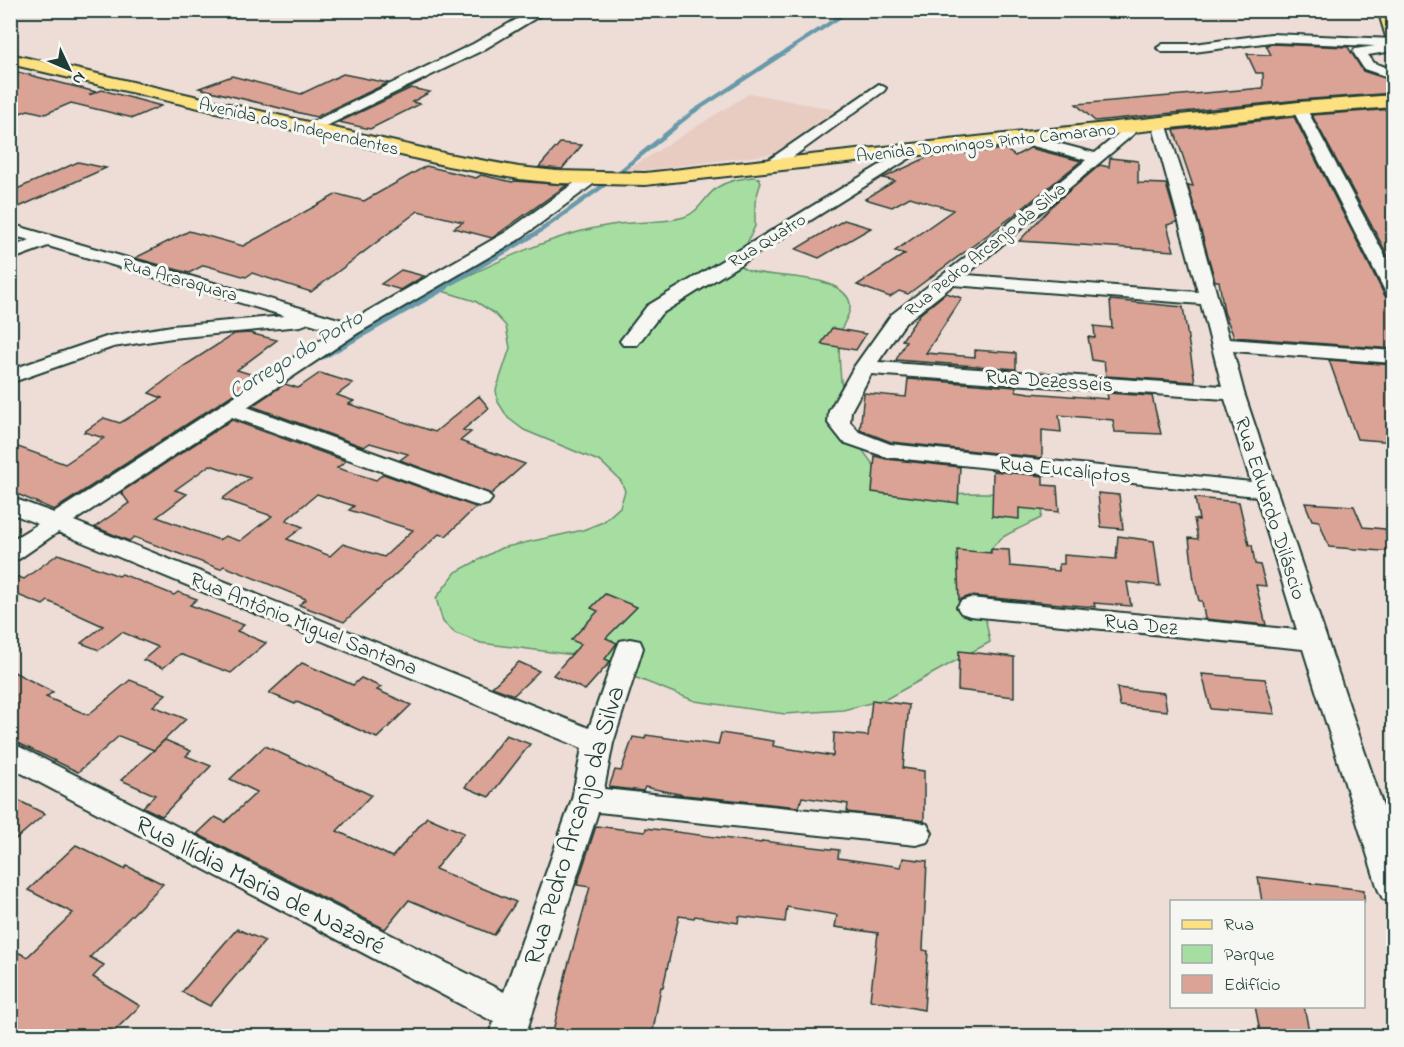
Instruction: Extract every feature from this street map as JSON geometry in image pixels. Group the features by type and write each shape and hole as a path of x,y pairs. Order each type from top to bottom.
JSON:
{"main road":[{"path":"1387,10 1394,17"},
{"path":"1387,10 1394,38"},
{"name":"Avenida dos Independentes","path":"10,59 490,168 590,179"},
{"name":"Avenida Domingos Pinto Camarano","path":"590,179 645,179 1299,108 1391,102"}],"street":[{"path":"311,128 478,47 543,10"},
{"path":"1163,48 1194,48 1271,38 1394,43"},
{"path":"1394,50 1360,52 1369,66 1394,75"},
{"path":"773,164 879,88"},
{"path":"1299,108 1394,291"},
{"name":"Rua Eduardo Diláscio","path":"1159,123 1210,299 1234,393 1394,889"},
{"name":"Rua Pedro Arcanjo da Silva","path":"865,444 851,437 839,423 840,411 864,367 898,319 1135,127"},
{"path":"1020,138 1097,158"},
{"name":"Rua Quatro","path":"630,341 654,310 913,150"},
{"path":"10,570 64,525 236,410 351,329 512,236 590,179"},
{"name":"Rua Araraquara","path":"10,229 351,329"},
{"path":"10,255 46,240"},
{"path":"950,279 1210,299"},
{"path":"10,377 109,342 172,332 315,319"},
{"path":"1222,344 1394,357"},
{"path":"236,410 319,363"},
{"name":"Rua Dezesseis","path":"864,367 1234,393"},
{"path":"236,410 480,499"},
{"name":"Rua Eucaliptos","path":"865,444 886,450 1265,490"},
{"name":"Rua Antônio Miguel Santana","path":"10,504 598,743"},
{"path":"10,553 64,525"},
{"name":"Rua Dez","path":"970,607 1313,641"},
{"name":"Rua Pedro Arcanjo da Silva","path":"510,1025 587,799 598,743 630,648"},
{"name":"Rua Ilídia Maria de Nazaré","path":"10,753 510,1025"},
{"path":"587,799 916,833"}],"shaded area":[{"path":"750,93 836,110 773,154 622,173"}],"green space":[{"path":"759,178 761,182 755,202 755,226 738,263 745,269 757,273 824,282 838,288 848,298 850,307 840,340 844,404 851,430 876,468 892,480 919,489 944,493 1004,494 1042,510 1041,518 1003,537 986,558 982,586 990,642 886,699 843,710 785,714 695,701 581,656 481,643 455,633 443,622 436,598 456,572 501,548 583,530 603,522 620,507 625,491 621,481 601,462 524,430 508,418 498,402 496,390 510,348 506,326 494,313 475,301 439,290 523,251 567,235 611,225 666,221 690,215 718,187 731,181"}],"building":[{"path":"1266,45 1348,47 1363,71 1394,81 1394,93 1299,100 1095,121 1076,104 1263,88 1263,73 1256,73 1247,54 1271,55"},
{"path":"10,70 96,92 89,95 102,90 161,106 133,118 71,103 45,114 28,110 10,117"},
{"path":"343,74 388,83 316,117 199,88 232,76 301,94"},
{"path":"411,88 430,92 412,102 420,104 370,129 339,122"},
{"path":"1394,109 1394,267 1312,115"},
{"path":"1294,117 1385,296 1394,298 1394,349 1234,337 1224,312 1219,281 1215,281 1188,185 1193,186 1174,130"},
{"path":"560,143 582,145 562,169 539,167"},
{"path":"1030,148 1081,161 1013,216 908,294 899,291 890,297 857,285 905,254 895,251 953,210 910,197 892,207 865,199 895,181 883,178 928,157 1005,149 1015,156"},
{"path":"1110,158 1138,161 1138,183 1166,184 1177,222 1167,225 1174,251 1019,241 1055,203 1100,165 1109,167"},
{"path":"78,162 106,168 10,211 10,192"},
{"path":"426,166 476,178 481,175 512,182 567,185 492,238 454,228 463,222 418,211 311,292 252,273 246,277 204,265 189,273 135,258 189,231 243,246 337,194 364,201"},
{"path":"844,220 871,228 819,258 796,249"},
{"path":"401,270 424,276 401,290 381,284"},
{"path":"946,293 962,298 926,353 975,357 975,350 1016,353 1016,369 896,360 906,341 902,340 920,314"},
{"path":"1110,300 1183,307 1195,382 1106,376 1104,362 1092,360 1088,337 1095,338 1094,326 1112,328"},
{"path":"832,328 866,334 856,350 821,344"},
{"path":"249,333 277,340 237,370 260,377 54,510 10,491 10,444 65,464 104,438 84,432 104,418 120,423 162,398 149,393 184,366 234,334"},
{"path":"1329,360 1394,365 1394,442 1357,439"},
{"path":"320,373 353,383 337,395 354,401 349,404 435,432 479,396 489,408 463,430 471,432 460,441 525,464 491,494 400,460 408,454 370,443 364,447 252,406 285,384 298,388"},
{"path":"908,379 1016,387 1016,391 1030,393 1108,399 1107,393 1152,396 1161,434 1115,432 1113,420 1059,415 1061,432 1042,430 1042,458 891,442 860,430 864,393 906,397"},
{"path":"232,420 346,461 337,468 376,480 383,474 476,507 446,536 439,534 344,622 299,605 306,599 224,566 220,569 134,537 129,541 95,527 129,503 121,492","holes":["210,465 250,478 222,499 272,516 240,541 225,536 219,540 157,517 187,494 175,490","317,494 354,506 349,510 413,530 384,557 343,544 330,556 287,539 303,527 286,520"]},
{"path":"875,456 960,467 958,503 872,492"},
{"path":"993,471 1043,476 1043,485 1057,486 1059,512 1019,508 1019,519 992,516"},
{"path":"1098,493 1119,495 1123,529 1101,527"},
{"path":"1195,498 1239,502 1249,545 1252,545 1255,564 1260,565 1266,586 1256,585 1266,625 1205,619 1202,601 1199,601 1194,581 1189,538 1198,539 1194,519 1199,520"},
{"path":"1305,503 1354,506 1363,527 1385,529 1394,552 1329,547 1319,521 1312,520"},
{"path":"1118,536 1154,541 1160,586 1127,582 1131,606 1094,603 1095,607 970,596 959,600 957,550 991,553 991,549 1009,550 1010,566 1059,571 1059,564 1064,564 1064,555 1116,559"},
{"path":"58,554 119,576 122,574 174,595 178,592 197,599 190,605 244,625 237,631 266,643 231,673 180,654 163,668 143,660 158,647 122,632 99,650 81,643 103,626 48,601 43,605 10,592 10,574 24,579"},
{"path":"605,594 637,607 606,638 617,643 605,659 610,661 585,690 553,675 581,644 571,640 598,611 591,608"},
{"path":"959,651 1014,657 1014,697 958,690"},
{"path":"519,662 539,671 514,695 492,687"},
{"path":"302,663 353,685 361,678 381,687 377,690 411,705 377,738 297,702 295,704 269,693"},
{"path":"10,670 53,692 46,697 88,715 130,680 166,694 153,706 186,719 154,750 119,736 78,772 10,739"},
{"path":"1202,674 1265,679 1275,714 1211,709"},
{"path":"1117,688 1164,693 1167,711 1120,706"},
{"path":"872,700 909,705 903,768 924,771 924,821 847,812 848,804 802,797 799,807 684,795 645,787 643,791 609,787 615,770 621,771 633,737 645,739 646,735 718,745 721,733 774,741 773,746 833,756 834,733 868,736"},
{"path":"506,735 530,744 489,797 465,787"},
{"path":"165,740 191,751 186,756 211,766 162,816 143,807 155,795 121,780"},
{"path":"265,746 371,795 337,831 392,857 427,817 464,833 435,869 516,902 494,935 409,900 385,929 197,834 215,817 225,822 257,792 230,779"},
{"path":"10,796 45,814 10,844"},
{"path":"596,826 645,832 646,828 761,843 762,841 839,850 838,858 901,867 903,858 927,861 923,950 928,951 924,1010 870,1000 878,933 835,927 837,915 787,907 785,922 739,916 738,923 695,916 694,918 679,916 663,987 661,987 652,1036 552,1036 566,973 590,887 577,885"},
{"path":"76,845 124,869 127,866 163,884 90,957 104,965 93,977 140,1006 109,1036 50,1036 40,1030 34,1036 10,1036 10,948 27,957 73,913 28,890"},
{"path":"1258,877 1364,890 1364,900 1262,900"},
{"path":"237,929 265,941 210,1006 182,992"},
{"path":"1255,1008 1304,1008 1310,1036 1261,1036"}],"waterway":[{"path":"673,128 693,112 850,10"},
{"path":"616,175 675,127"},
{"name":"Corrego do Porto","path":"443,288 537,233 604,185"},
{"name":"Corrego do Porto","path":"324,356 446,287"}]}
